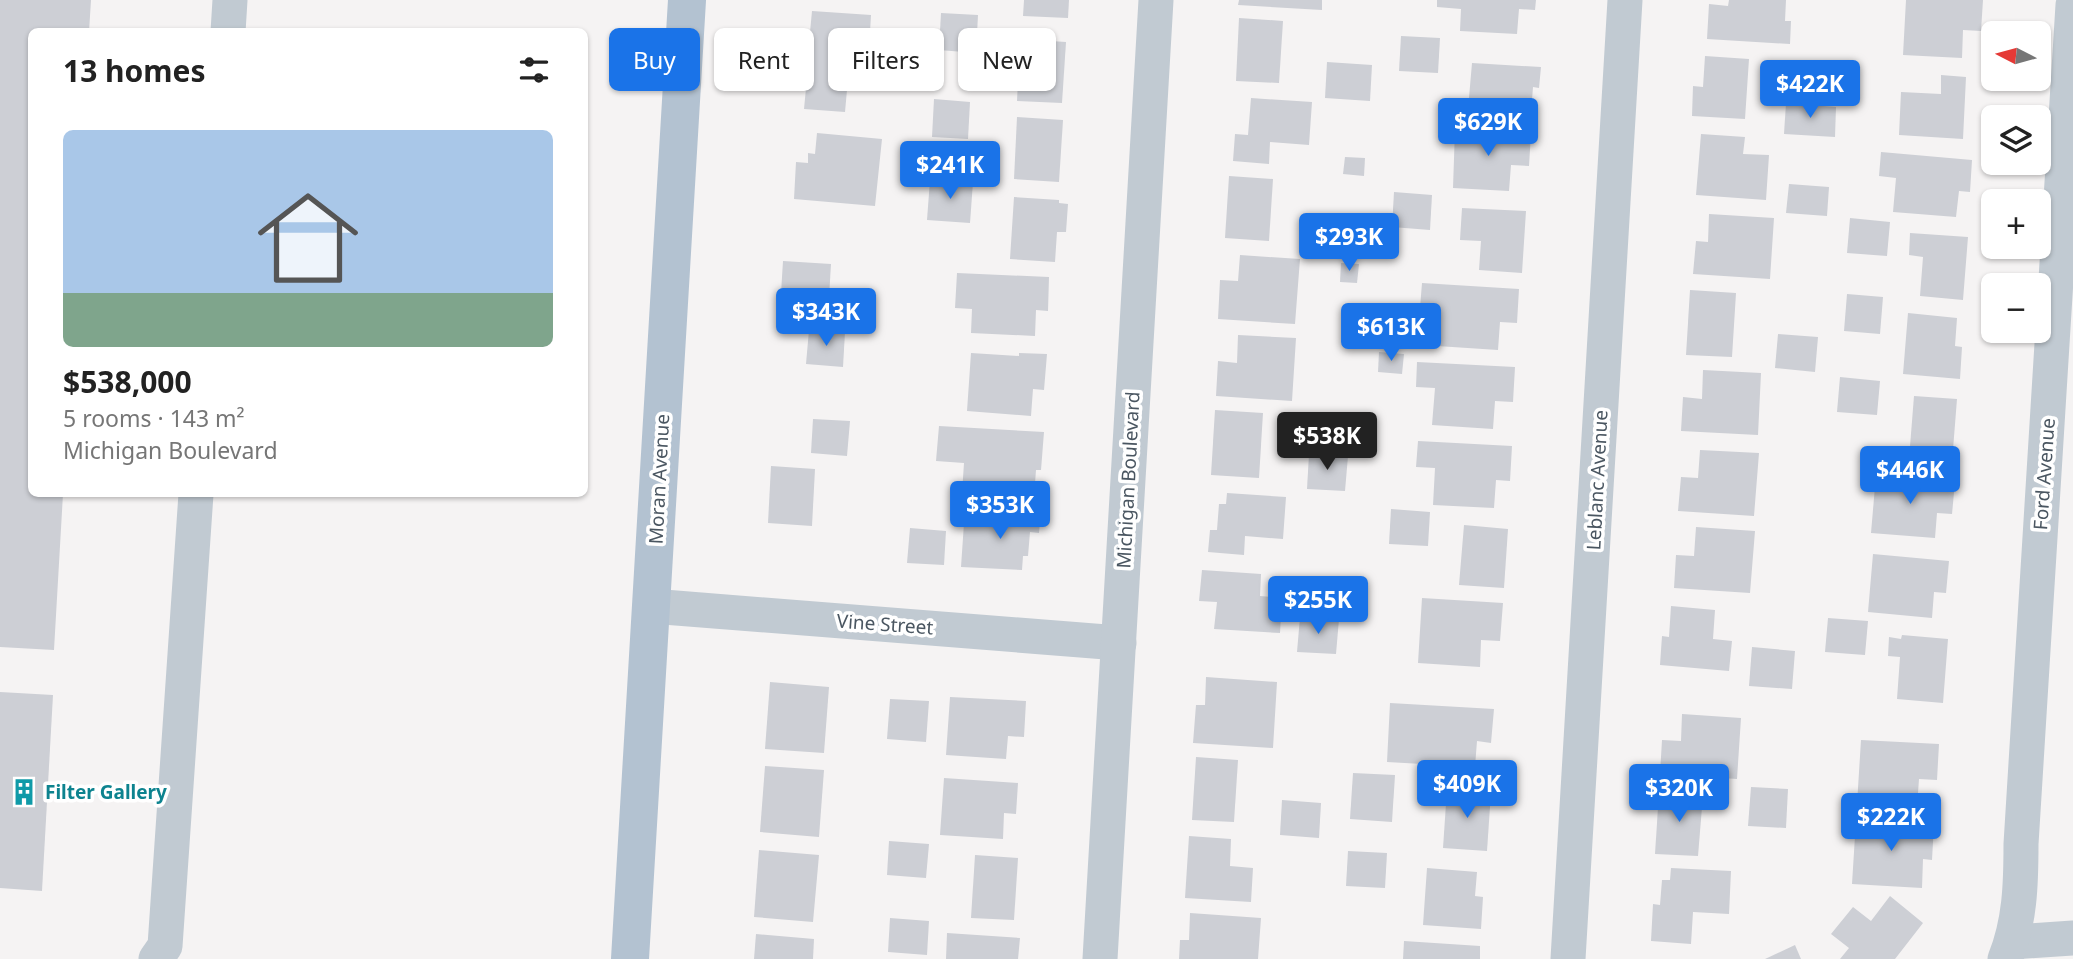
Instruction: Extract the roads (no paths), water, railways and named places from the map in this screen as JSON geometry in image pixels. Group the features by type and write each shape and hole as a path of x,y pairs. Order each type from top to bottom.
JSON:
{"main road":[{"name":"Moran Avenue","path":"630,959 687,0"}],"street":[{"path":"228,28 230,0"},
{"name":"Michigan Boulevard","path":"1100,959 1156,0"},
{"name":"Leblanc Avenue","path":"1568,959 1625,0"},
{"name":"Ford Avenue","path":"2008,950 2021,889 2021,844 2061,418 2073,5"},
{"path":"156,959 164,946 196,497"},
{"name":"Vine Street","path":"651,606 1119,643"},
{"path":"2008,950 2073,938"}],"place":[{"name":"Filter Gallery","path":"24,792"}]}
